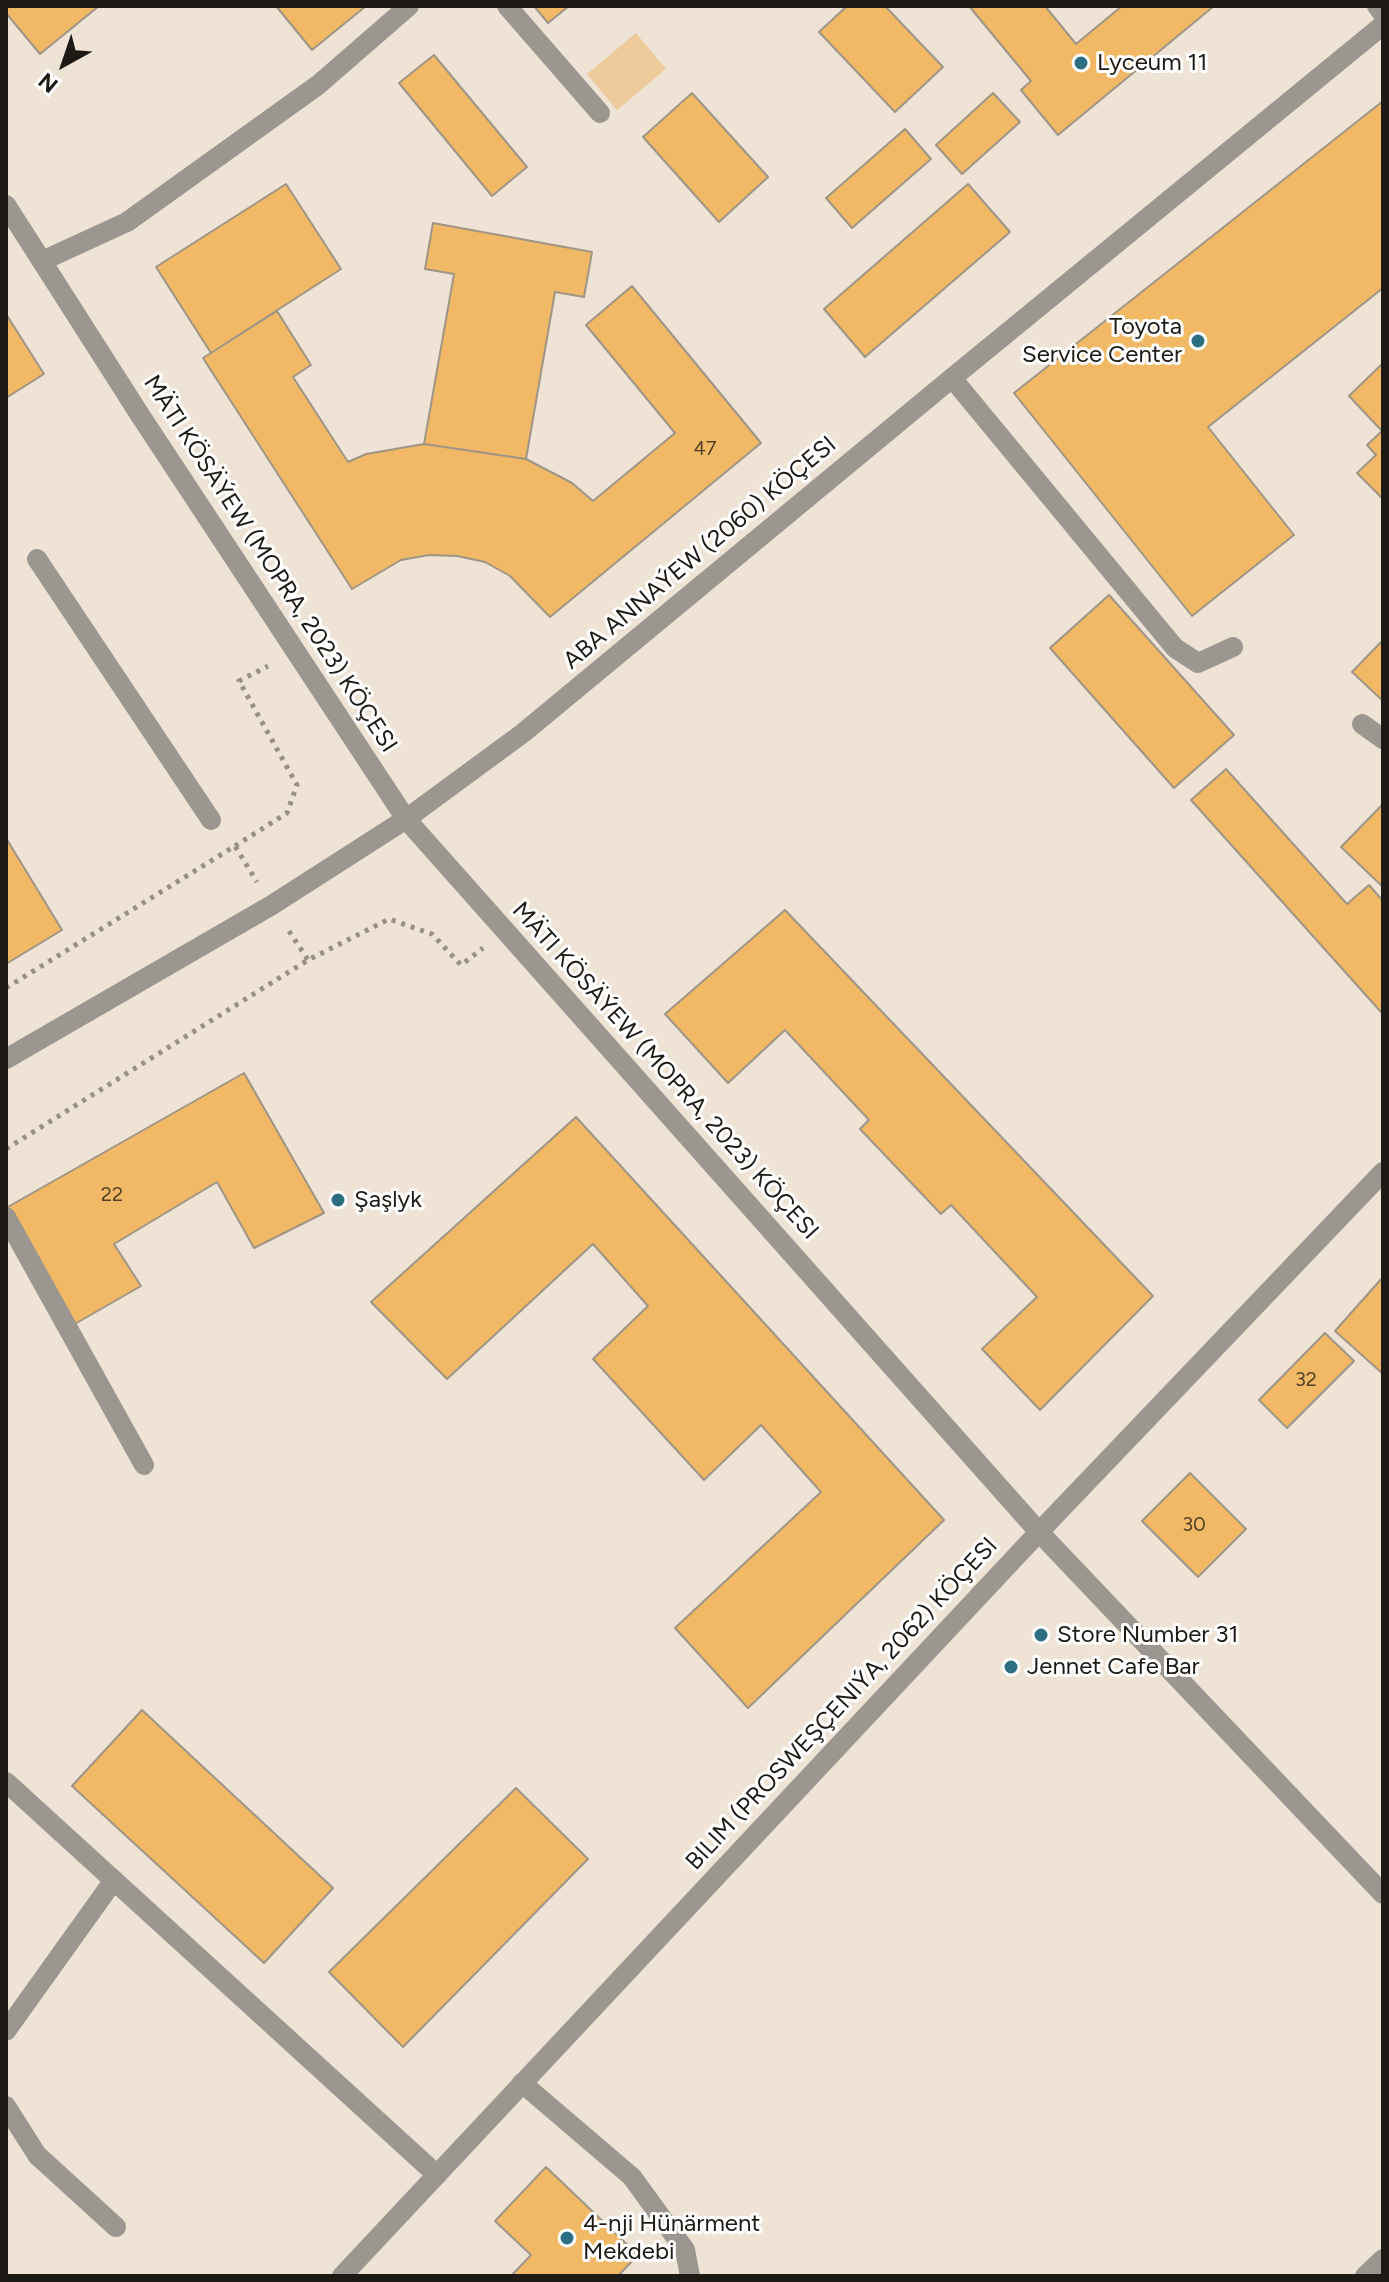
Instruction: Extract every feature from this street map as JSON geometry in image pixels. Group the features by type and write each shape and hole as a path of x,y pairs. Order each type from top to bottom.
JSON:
{"street":[{"path":"42,261 127,222 318,85 409,6"},
{"path":"507,6 600,113"},
{"path":"1377,6 1383,14"},
{"name":"ABA ANNAÝEW (2060) KÖÇESI","path":"6,1059 272,905 406,819 523,733 1383,25"},
{"name":"MÄTI KÖSÄÝEW (MOPRA, 2023) KÖÇESI","path":"6,205 406,819 1039,1532 1383,1894"},
{"path":"952,378 1175,648 1198,663 1233,647"},
{"path":"37,559 211,820"},
{"path":"1362,724 1383,739"},
{"name":"BILIM (PROSWEŞÇENIÝA, 2062) KÖÇESI","path":"342,2276 1039,1532 1383,1172"},
{"path":"6,1217 144,1465"},
{"path":"6,1782 437,2175"},
{"path":"6,2031 114,1880"},
{"path":"522,2083 632,2177 685,2250 690,2276"},
{"path":"6,2106 37,2155 116,2227"},
{"path":"1365,2276 1383,2259"}],"path":[{"path":"6,988 287,813 297,785 239,681 296,651"},
{"path":"235,846 308,960"},
{"path":"6,1149 308,960 389,919 432,934 461,965 505,930"}],"shaded area":[{"path":"636,33 666,69 617,110 587,74"}],"building":[{"path":"6,6 99,6 40,54 6,13"},
{"path":"276,6 366,6 312,50"},
{"path":"534,6 569,6 548,23"},
{"path":"847,6 885,6 943,67 895,112 819,32"},
{"name":"Lyceum 11","path":"969,6 1045,6 1076,44 1122,6 1214,6 1058,135 1021,90 1031,81"},
{"path":"434,55 527,167 492,196 399,83"},
{"path":"692,93 768,177 719,222 643,137"},
{"path":"993,93 1020,122 962,174 936,145"},
{"name":"Toyota Service Center","path":"1383,101 1383,288 1208,427 1294,535 1192,616 1014,393"},
{"path":"905,129 931,159 852,228 826,198"},
{"path":"286,184 341,269 211,353 156,267"},
{"path":"968,184 1010,232 865,357 824,309"},
{"path":"433,223 592,252 584,297 555,292 526,459 424,444 454,274 425,269"},
{"path":"632,286 761,443 550,617 510,576 485,562 457,556 429,555 401,560 352,589 203,358 277,311 311,365 293,377 348,462 366,454 424,444 526,459 572,483 593,501 675,433 586,325"},
{"path":"6,314 44,374 6,398"},
{"path":"1383,363 1383,499 1357,473 1376,455 1367,445 1382,431 1349,396"},
{"path":"1109,595 1234,735 1174,788 1050,648"},
{"path":"1383,640 1383,701 1352,672"},
{"path":"1226,769 1347,904 1369,885 1383,901 1381,1012 1191,800"},
{"path":"1383,804 1383,887 1341,847"},
{"path":"6,838 62,930 6,964"},
{"path":"785,910 1153,1296 1040,1410 982,1349 1037,1297 951,1205 941,1214 860,1129 869,1120 785,1030 728,1083 665,1014"},
{"path":"244,1073 324,1213 254,1248 217,1182 114,1244 141,1286 73,1325 6,1208"},
{"path":"576,1117 944,1520 748,1708 675,1628 821,1492 761,1425 704,1480 593,1359 648,1306 593,1244 447,1379 371,1302"},
{"path":"1383,1277 1383,1374 1335,1331"},
{"path":"1325,1333 1354,1361 1287,1428 1259,1400"},
{"path":"1190,1473 1246,1529 1198,1577 1142,1521"},
{"path":"142,1710 333,1888 264,1963 72,1786"},
{"path":"516,1788 588,1859 403,2047 329,1972"},
{"name":"4-nji Hünärment Mekdebi","path":"546,2167 638,2255 618,2276 511,2276 531,2255 495,2221"}],"place":[{"name":"Lyceum 11","path":"1081,63"},
{"name":"Toyota Service Center","path":"1198,341"},
{"name":"Şaşlyk","path":"338,1200"},
{"name":"Store Number 31","path":"1041,1635"},
{"name":"Jennet Cafe Bar","path":"1011,1667"},
{"name":"4-nji Hünärment Mekdebi","path":"567,2238"}]}
